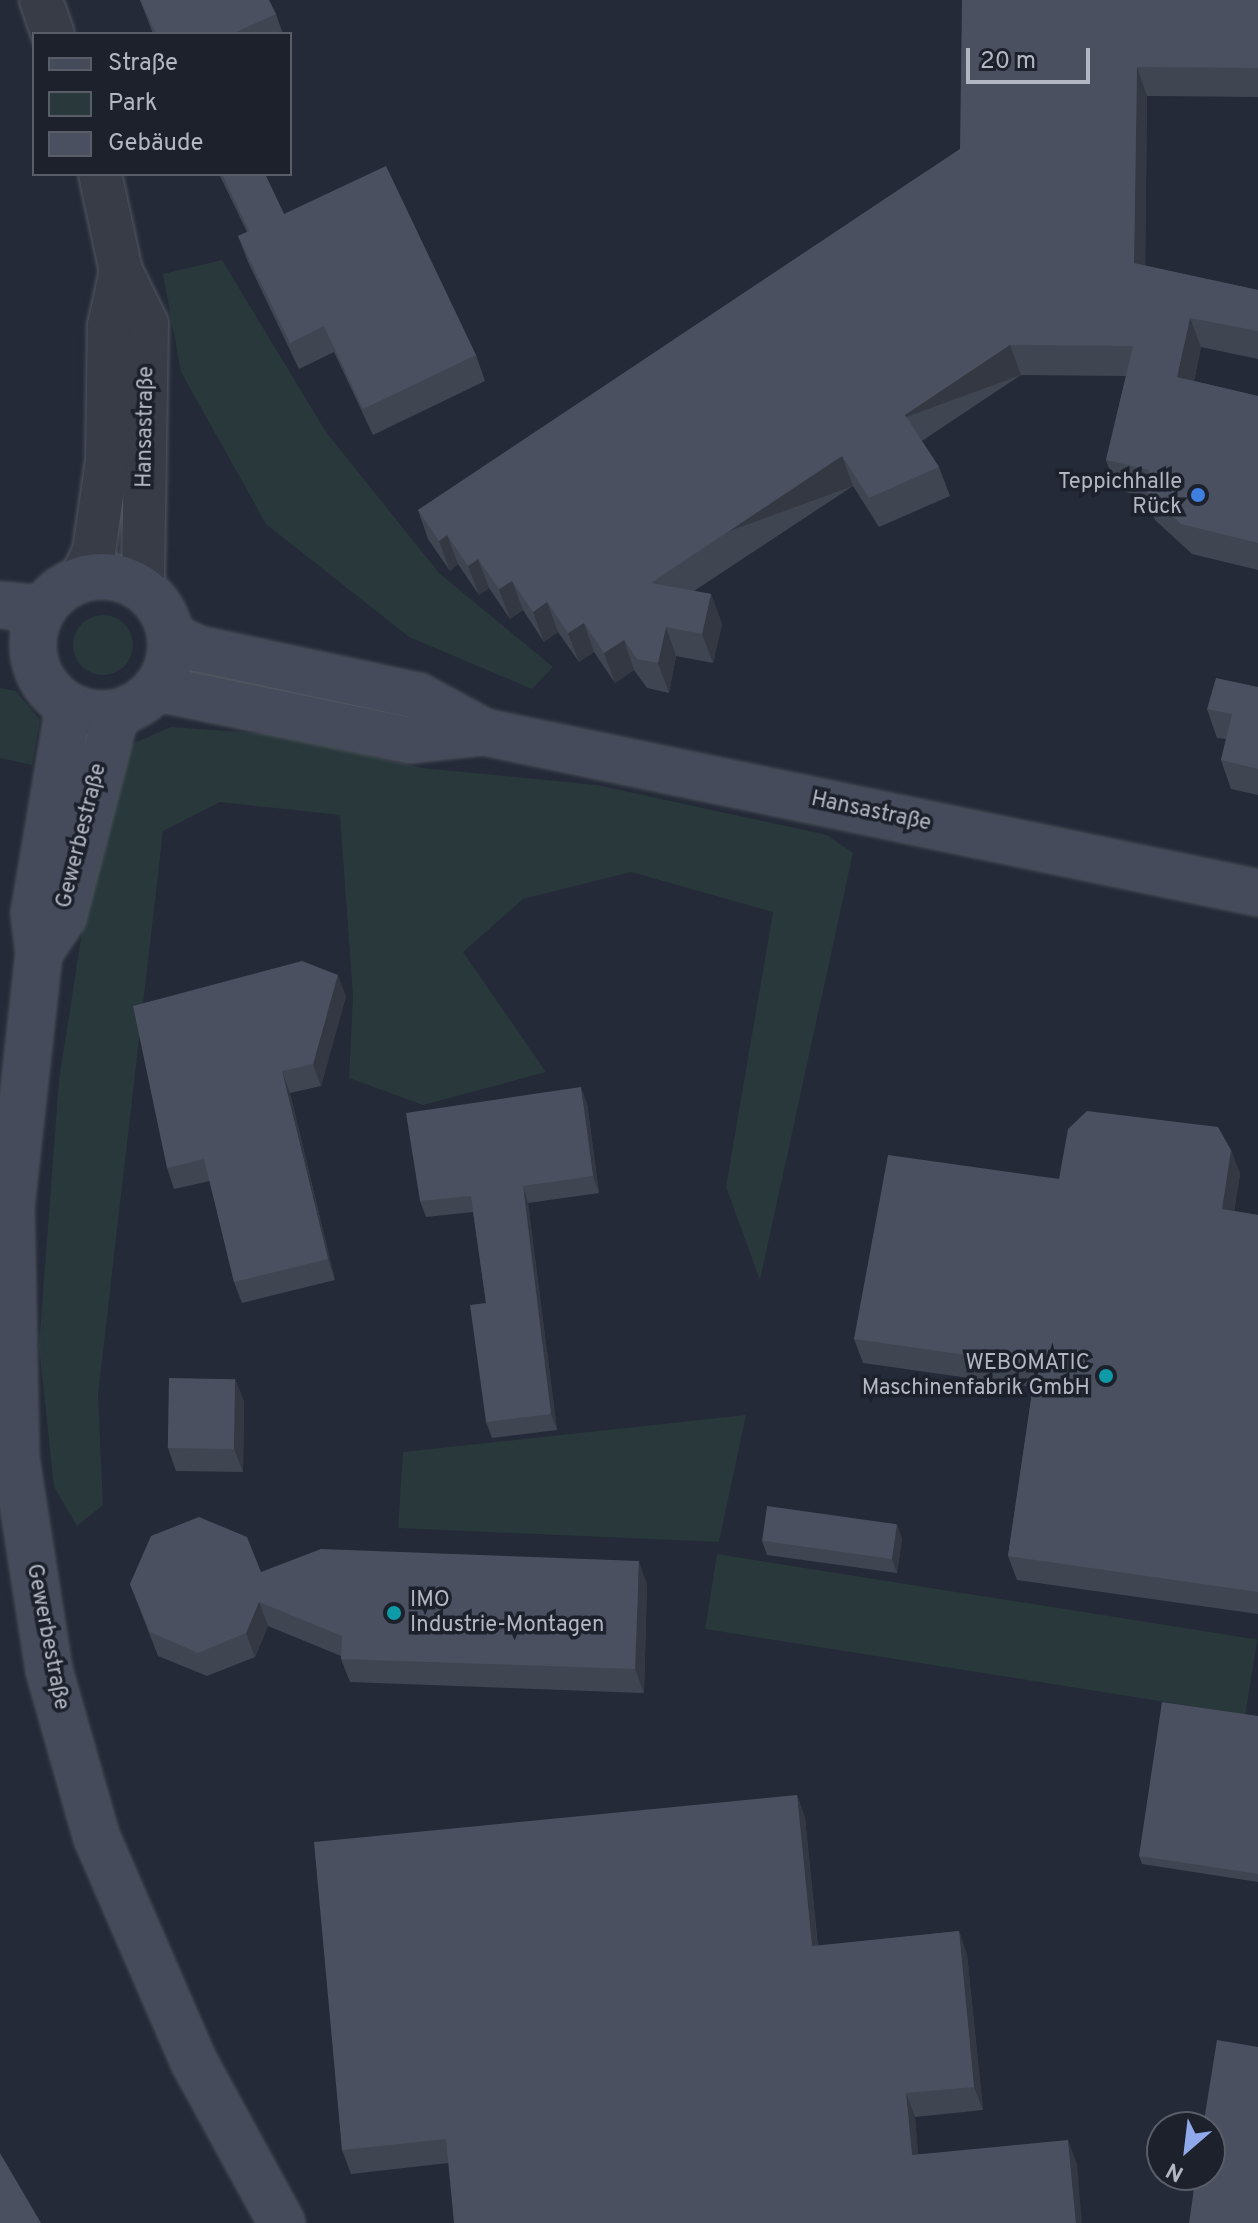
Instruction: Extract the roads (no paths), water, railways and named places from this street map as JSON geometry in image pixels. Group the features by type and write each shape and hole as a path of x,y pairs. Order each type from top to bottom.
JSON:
{"street":[{"name":"Hansastraße","path":"100,176 121,271 147,324 143,589"},
{"name":"Hansastraße","path":"81,579 94,551 105,474 109,326 121,271"},
{"path":"113,577 143,589 171,636 157,688 116,714 69,707 17,654 21,607 81,579 113,577"},
{"name":"Hansastraße","path":"171,636 198,649 418,696 484,732 1258,893"},
{"name":"Hansastraße","path":"157,688 411,740 484,732"},
{"name":"Gewerbestraße","path":"39,953 34,913 69,707"},
{"name":"Gewerbestraße","path":"116,714 63,917 39,953 12,1052 10,1345 16,1459 49,1670 97,1838 193,2060 282,2223"}],"place":[{"name":"Teppichhalle Rück","path":"1198,495"},
{"name":"WEBOMATIC Maschinenfabrik GmbH","path":"1106,1376"},
{"name":"IMO Industrie-Montagen","path":"394,1613"}]}
